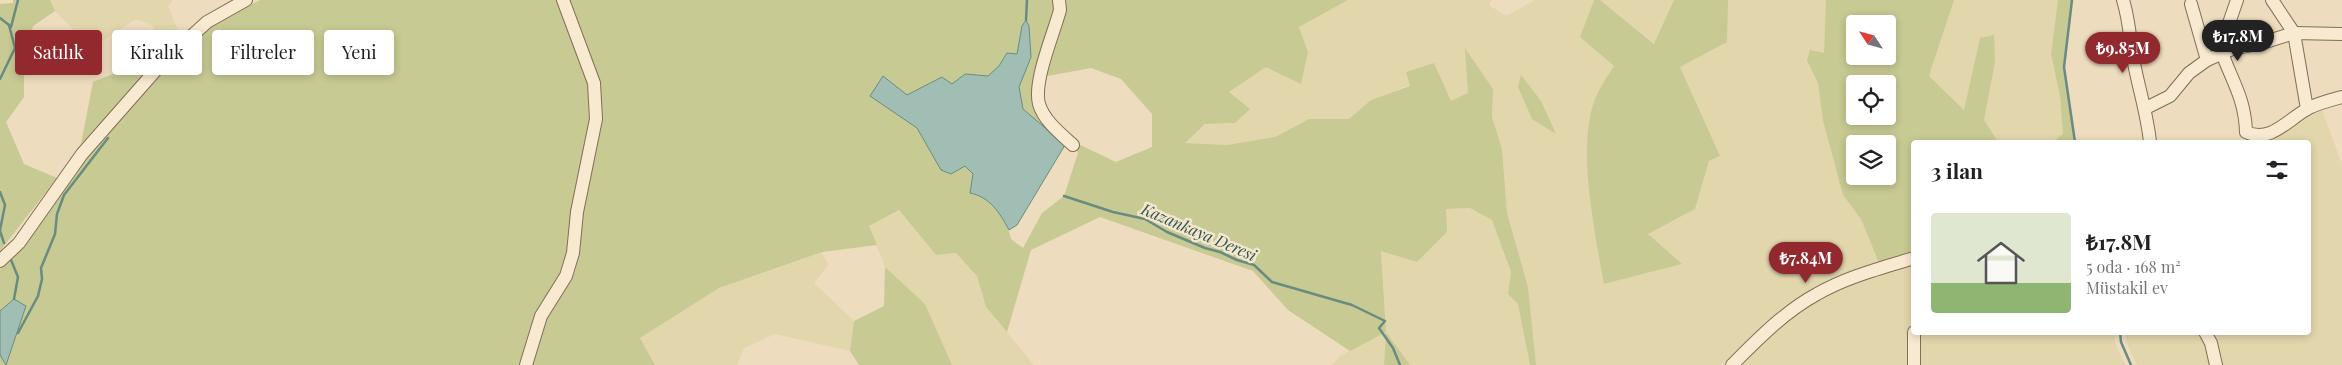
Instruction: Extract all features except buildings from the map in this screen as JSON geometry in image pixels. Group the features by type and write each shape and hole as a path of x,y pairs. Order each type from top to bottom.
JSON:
{"street":[{"path":"0,261 19,243 82,154 163,62 207,22 246,0"},
{"path":"526,365 541,316 566,276 573,253 577,212 596,118 594,83 564,0"},
{"path":"1059,0 1060,10 1039,77 1039,104 1050,125 1073,145"},
{"path":"2123,0 2128,18 2133,59 2146,108 2150,140"},
{"path":"2237,0 2228,26 2224,53 2231,78 2242,99 2246,114 2246,132 2254,136 2273,132 2307,109 2342,96"},
{"path":"2272,0 2294,33 2307,109"},
{"path":"2192,1 2207,60"},
{"path":"2146,108 2170,96 2190,73 2207,60 2224,53 2294,33 2342,35"},
{"path":"1732,365 1777,321 1817,293 1871,271 1911,259"},
{"path":"1914,335 1914,365"},
{"path":"2207,335 2211,343 2216,365"}],"shaded area":[{"path":"50,0 173,0 168,6 178,30 154,30 154,26 136,19 119,30 112,30 112,35 102,41 102,30 74,30 55,11"},
{"path":"1348,0 1492,0 1489,5 1506,16 1535,0 1594,0 1580,37 1614,66 1594,103 1587,144 1591,211 1605,284 1682,264 1648,234 1695,209 1709,161 1720,156 1680,67 1726,42 1728,0 1826,0 1824,54 1807,61 1818,83 1823,121 1843,195 1861,219 1879,263 1797,300 1767,321 1728,361 1719,365 1536,365 1528,287 1507,213 1502,149 1492,117 1493,89 1466,49 1468,94 1450,101 1434,63 1406,72 1410,85 1371,100 1349,119 1309,119 1275,137 1227,145 1184,143 1205,124 1235,123 1250,109 1229,92 1266,67 1308,52 1299,27"},
{"path":"1600,0 1674,0 1655,44"},
{"path":"1954,0 2058,0 2051,54 2060,96 2064,134 2056,140 1997,140 1984,120 1995,63 1980,38 1964,110 1929,76"},
{"path":"2322,110 2342,165 2342,365 2137,365 2125,335 2311,335 2311,140 2268,140"},
{"path":"1470,208 1492,220 1511,273 1508,294 1518,303 1530,365 1410,365 1386,333 1384,365 1332,365 1340,356 1386,332 1381,250 1446,209"},
{"path":"899,210 936,255 956,253 977,276 986,307 1034,365 952,365 925,304 885,267 869,226"},
{"path":"822,252 828,265 814,283 854,321 850,351 775,334 744,348 737,365 655,365 640,338 719,288"},
{"path":"1908,263 1911,266 1911,335 2115,335 2115,342 2125,365 1732,365 1817,293"}],"green space":[{"path":"13,0 50,0 55,11 33,26 32,30 15,30 15,75 24,75 24,97 6,122 24,164 57,178 0,251 0,4 13,3"},
{"path":"260,0 559,0 590,83 592,123 570,251 521,365 0,365 0,269 26,245 93,149 161,75 202,75 202,35 218,22"},
{"path":"568,0 1057,0 1058,10 1038,70 1036,85 1037,100 1041,114 1049,127 1067,142 1065,145 1023,109 1019,87 1031,57 1029,26 1026,20 1022,26 1017,54 1007,53 999,66 988,76 965,74 952,85 942,77 907,95 883,76 870,96 917,128 941,170 951,174 965,166 973,174 970,193 985,199 997,210 1006,224 1011,239 1023,248 1042,213 1064,196 1078,153 1074,142 1116,162 1152,147 1152,114 1121,79 1091,68 1042,77 1064,10 1062,0 1348,0 1299,27 1308,52 1301,84 1266,67 1229,92 1250,109 1235,123 1205,124 1185,143 1227,145 1275,137 1309,119 1349,119 1371,100 1410,86 1406,72 1434,63 1451,101 1468,93 1465,48 1493,89 1492,117 1502,149 1507,213 1528,287 1536,365 1530,365 1518,304 1508,294 1511,272 1492,220 1470,208 1446,209 1447,232 1417,262 1381,251 1386,332 1350,351 1288,310 1253,271 1100,217 1031,250 1007,332 986,307 977,276 956,253 936,255 899,210 869,226 877,245 822,252 719,288 640,338 655,365 529,365 545,315 575,272 580,249 581,211 601,116 595,74"},
{"path":"1594,0 1600,0 1654,44 1674,0 1728,0 1727,42 1680,67 1720,156 1709,161 1695,209 1648,234 1682,264 1604,284 1592,217 1587,167 1587,144 1589,122 1594,102 1600,88 1614,66 1580,37"},
{"path":"1826,0 1954,0 1929,76 1964,110 1980,38 1994,35 1995,63 1984,120 1997,140 1911,140 1911,254 1879,263 1861,219 1843,195 1823,121 1818,83 1807,61 1810,50 1824,53"},
{"path":"2058,0 2072,0 2064,67 2075,140 2056,140 2063,134 2060,96 2051,54"},
{"path":"112,74 144,75 81,144 93,82"},
{"path":"1521,75 1541,101 1556,134 1532,119 1518,87"},
{"path":"885,267 925,304 952,365 859,365 850,351 854,321 884,306"},
{"path":"1386,332 1410,365 1384,365"}],"water":[{"path":"1026,20 1029,26 1031,57 1019,87 1023,109 1065,145 1017,225 1009,230 998,212 989,202 970,193 973,174 965,166 951,174 941,170 917,128 870,96 883,76 907,95 942,77 952,84 965,74 988,76 999,66 1007,53 1017,54 1022,26"},
{"path":"14,299 26,306 6,365 0,355 0,311"}],"waterway":[{"path":"11,27 18,0"},
{"path":"1026,20 1027,0"},
{"path":"2072,0 2064,67 2075,140"},
{"path":"0,18 9,25 15,48 0,79"},
{"path":"18,333 38,296 42,279 41,268 55,234 57,214 64,195 108,138"},
{"path":"0,192 5,205 0,230"},
{"name":"Kazankaya Deresi","path":"1064,196 1113,212 1145,219 1167,232 1254,265 1272,282 1352,305 1385,321 1379,328 1393,348 1400,365"},
{"path":"0,231 4,243"},
{"path":"11,260 18,277 14,299"},
{"path":"2120,335 2121,342 2131,365"}]}
